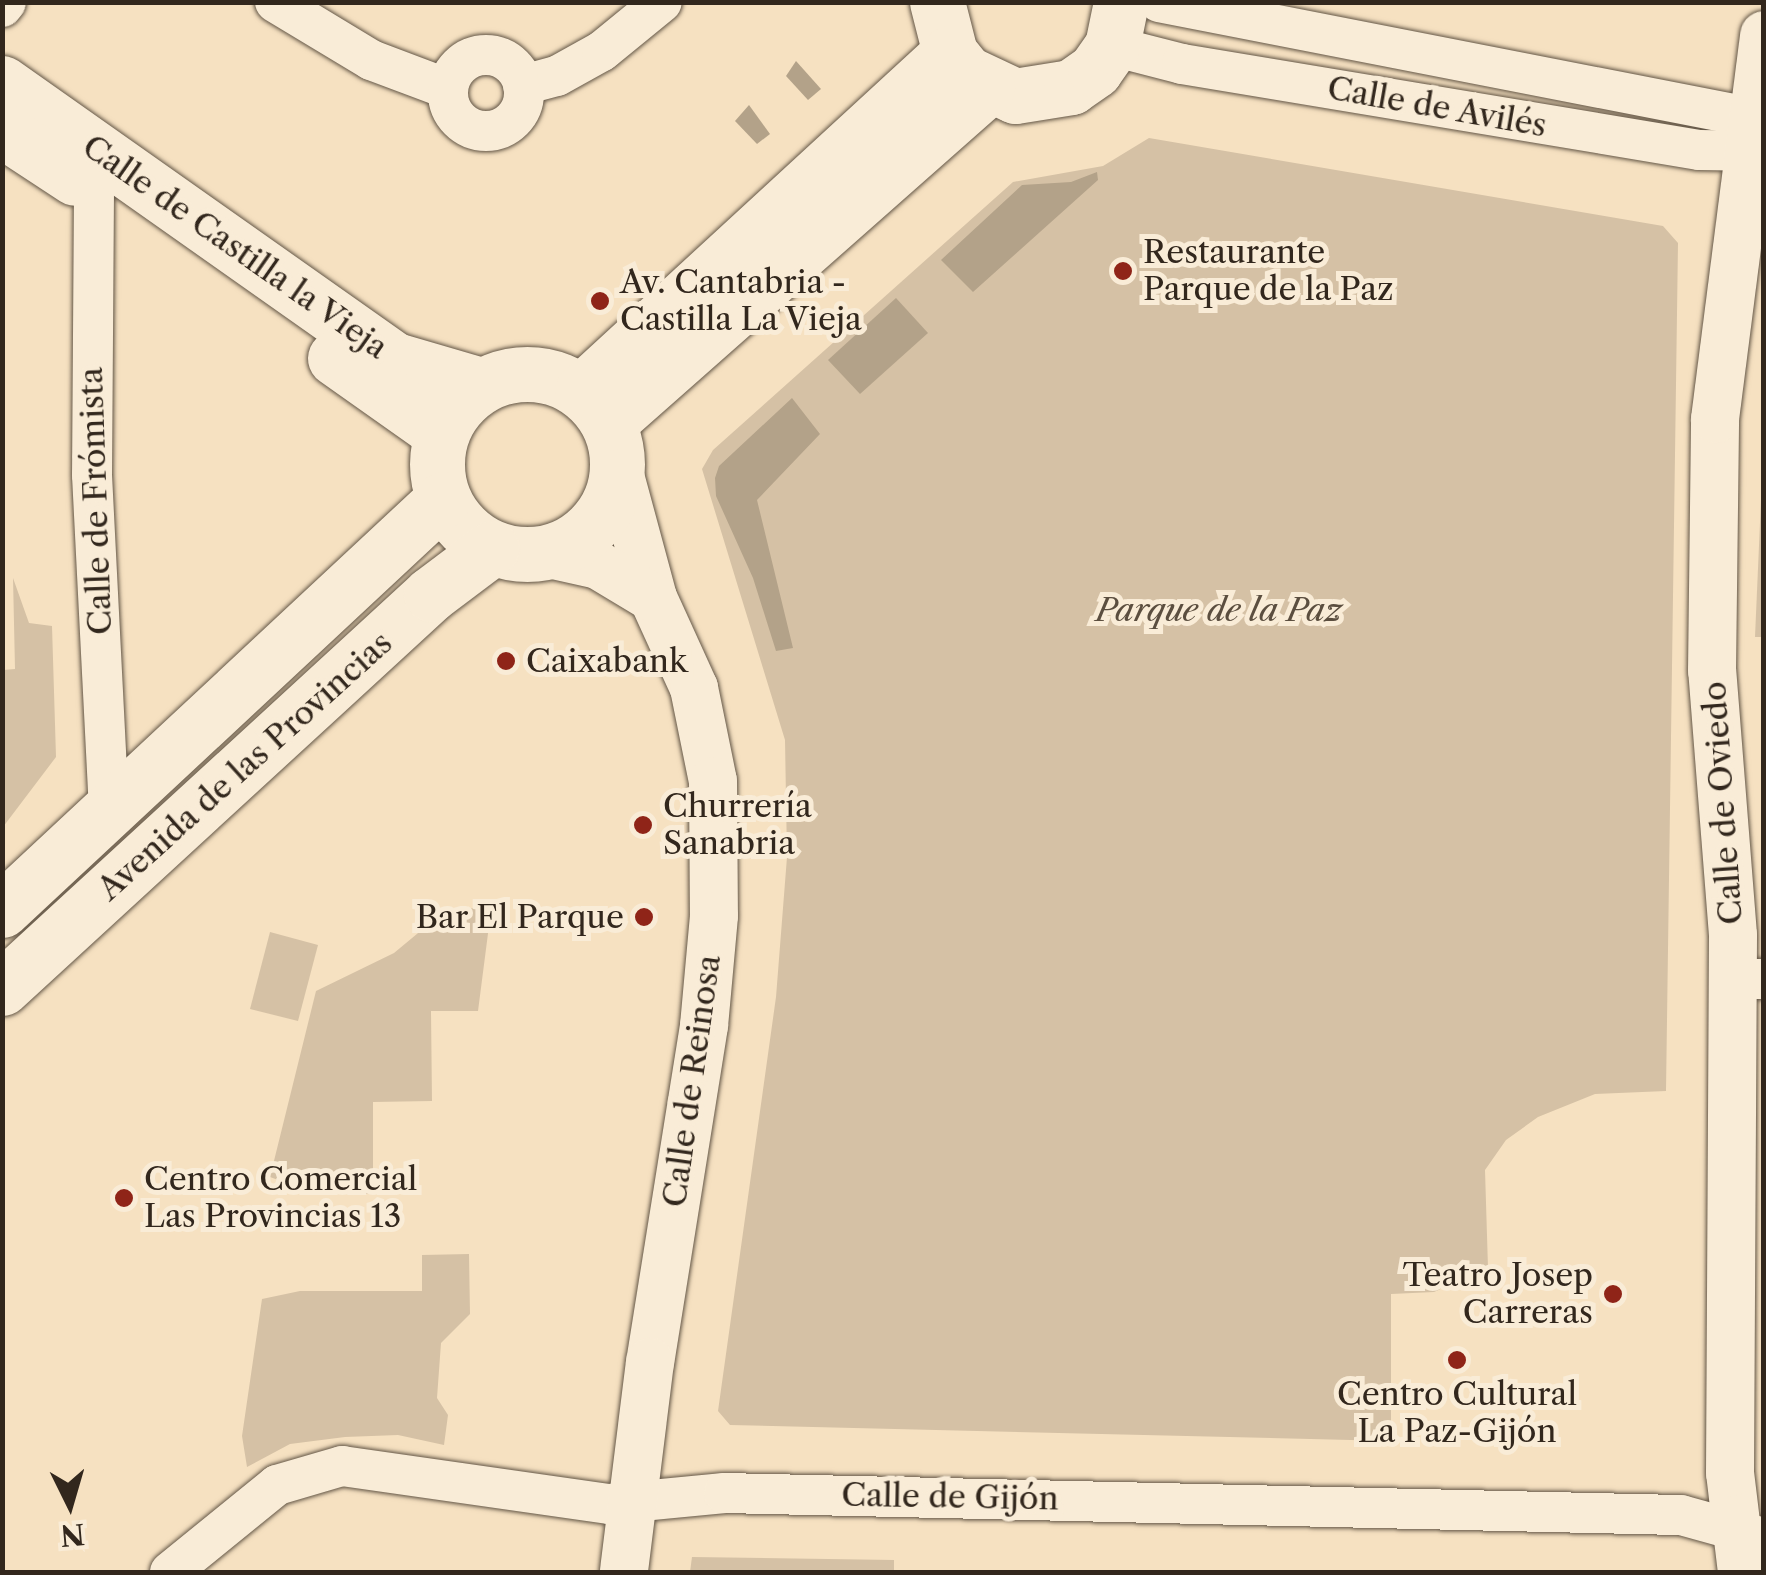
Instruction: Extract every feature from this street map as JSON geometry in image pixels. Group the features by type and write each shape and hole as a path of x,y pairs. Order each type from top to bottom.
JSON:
{"main road":[{"path":"602,427 532,373 480,385 456,406 441,433 435,466 443,500 454,520 492,548 545,553 596,523 602,427 958,48 1029,96 1072,87 1116,24"},
{"name":"Calle de Castilla la Vieja","path":"2,83 395,360 480,385"},
{"name":"Calle de Castilla la Vieja","path":"2,130 441,433"},
{"name":"Avenida de las Provincias","path":"2,910 443,500"},
{"name":"Avenida de las Provincias","path":"2,988 431,594 492,548"}],"street":[{"path":"274,2 370,60 448,89"},
{"path":"523,85 557,76 602,50 662,2"},
{"name":"Calle de Avilés","path":"1158,2 1757,134"},
{"name":"Calle de Avilés","path":"1116,24 1477,114 1699,150 1757,134"},
{"name":"Calle de Oviedo","path":"1753,1544 1730,1473 1748,979 1712,671 1715,419 1757,134 1764,35"},
{"path":"478,56 506,61 523,85 512,121 488,132 456,118 448,89 456,70 478,56"},
{"name":"Calle de Frómista","path":"94,191 92,475 109,811"},
{"name":"Calle de Reinosa","path":"602,427 653,598 694,688 713,762 714,916 624,1572"},
{"path":"545,553 598,565 653,598"},
{"name":"Calle de Gijón","path":"170,1572 277,1485 342,1466 635,1505 724,1493 1682,1515 1753,1544"}],"green space":[{"name":"Parque de la Paz","path":"1149,138 1663,226 1678,243 1666,1091 1595,1094 1538,1117 1506,1140 1485,1170 1488,1268 1434,1292 1391,1294 1391,1441 730,1425 718,1411 776,997 787,857 785,740 702,469 713,450 1013,182 1103,166"},
{"path":"1763,454 1764,637 1755,637"},
{"path":"13,578 29,623 52,626 56,757 3,827 3,670 15,669"},
{"path":"478,908 490,918 478,1011 431,1011 432,1101 373,1102 373,1194 314,1193 270,1177 316,991 394,953 447,909"},
{"path":"270,932 318,945 298,1021 250,1009"},
{"path":"469,1254 470,1314 441,1343 437,1398 448,1415 444,1445 398,1435 345,1437 290,1444 247,1467 242,1436 262,1299 300,1291 422,1291 422,1255"},
{"path":"692,1557 894,1560 894,1572 690,1572"}],"shaded area":[{"path":"796,61 821,89 808,100 786,76"},
{"path":"749,105 770,134 757,144 735,121"},
{"path":"1097,172 1098,180 973,292 941,260 1022,185 1071,182"},
{"path":"896,298 928,333 860,394 828,360"},
{"path":"792,398 820,434 757,500 793,648 776,651 753,578 716,496 715,478 719,466"}],"place":[{"name":"Restaurante Parque de la Paz","path":"1123,271"},
{"name":"Av. Cantabria - Castilla La Vieja","path":"600,301"},
{"name":"Caixabank","path":"506,661"},
{"name":"Churrería Sanabria","path":"643,825"},
{"name":"Bar El Parque","path":"644,917"},
{"name":"Centro Comercial Las Provincias 13","path":"124,1198"},
{"name":"Teatro Josep Carreras","path":"1613,1294"},
{"name":"Centro Cultural La Paz-Gijón","path":"1457,1360"}]}
